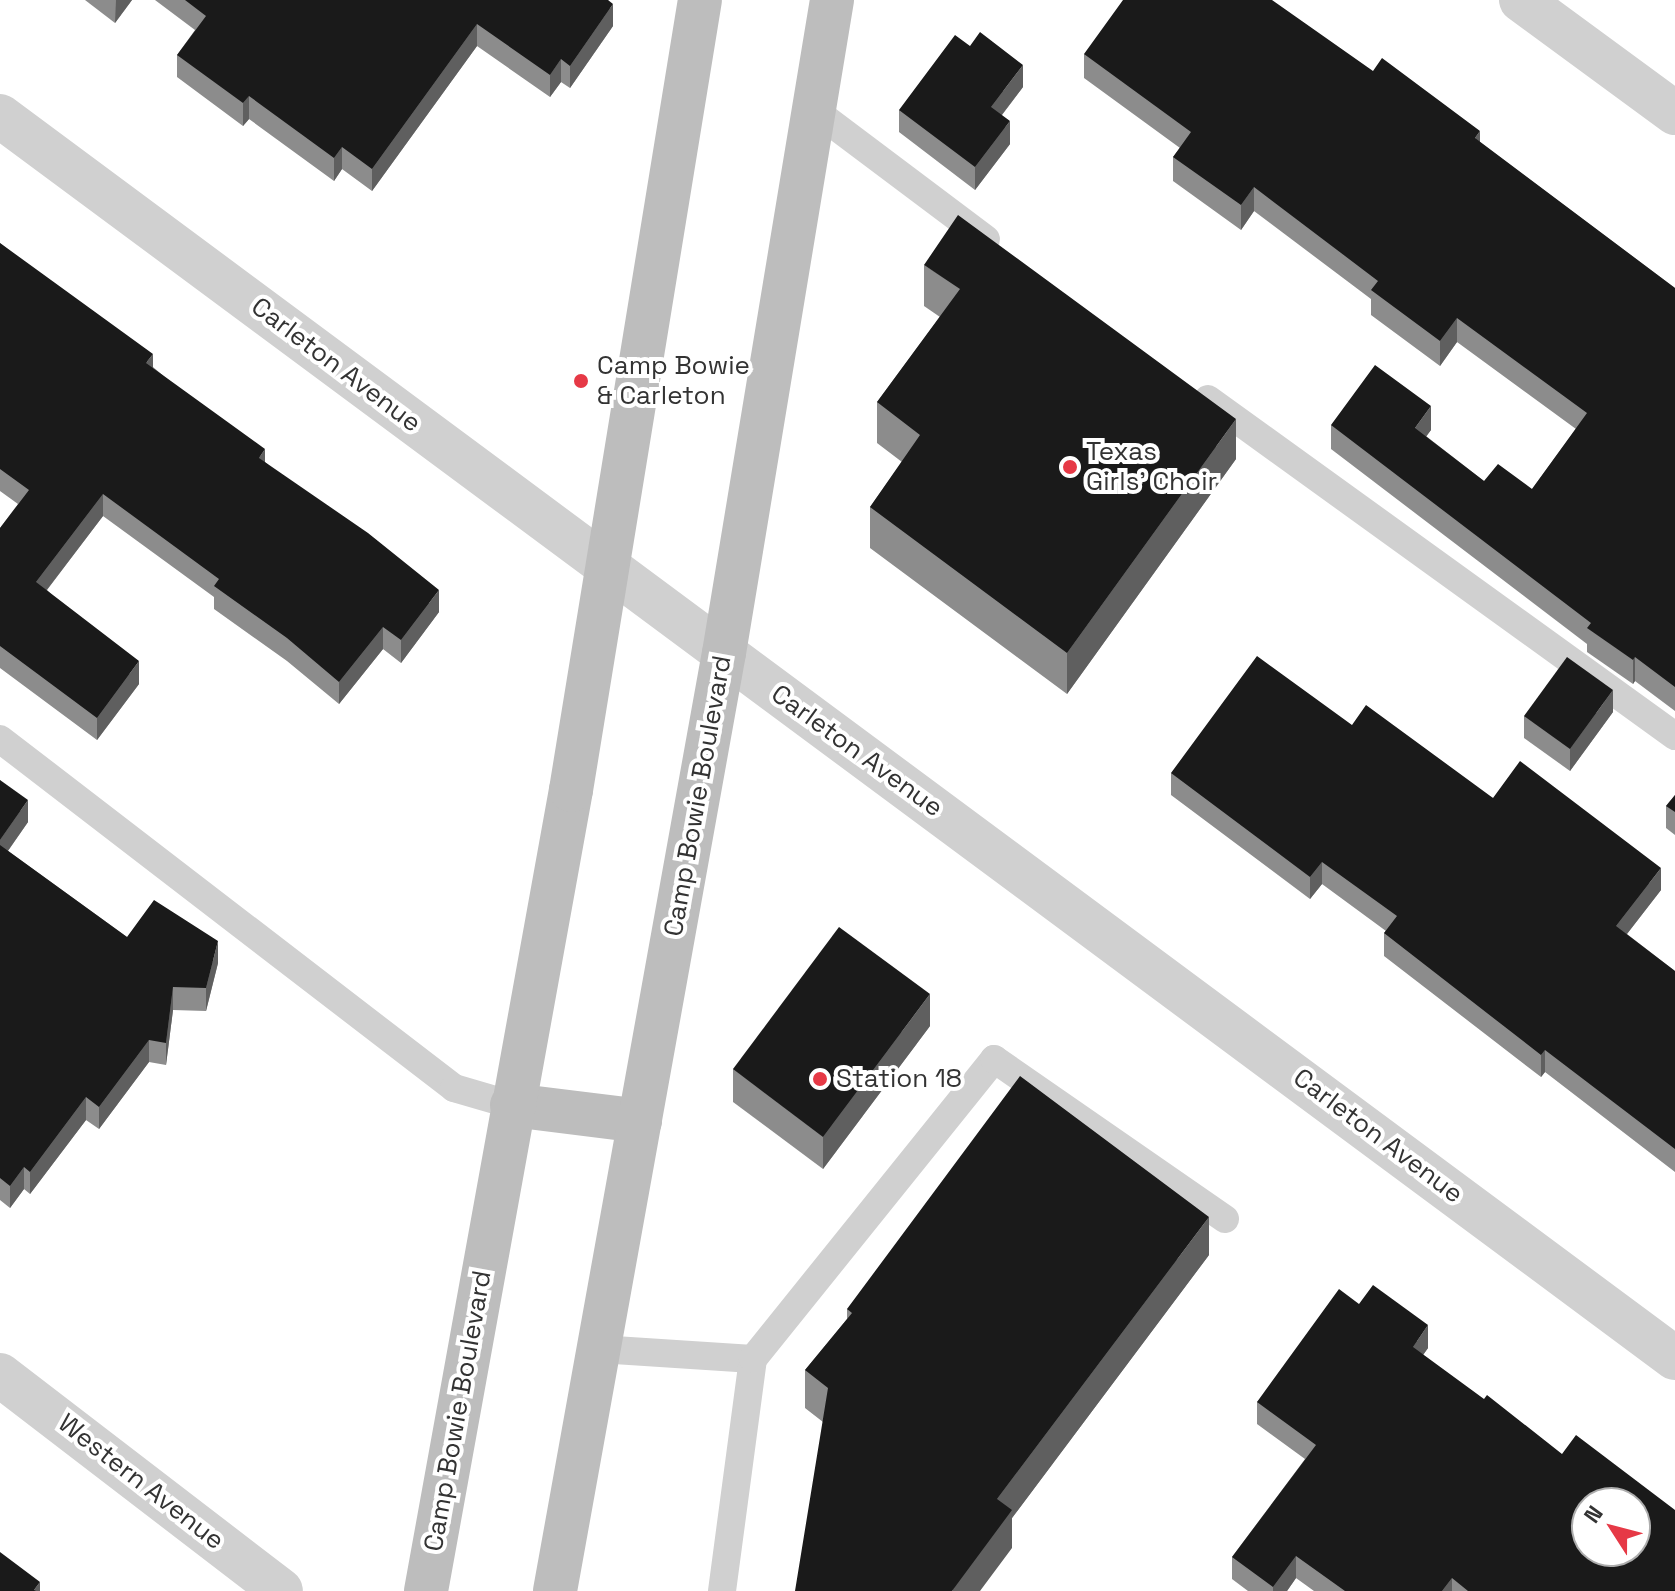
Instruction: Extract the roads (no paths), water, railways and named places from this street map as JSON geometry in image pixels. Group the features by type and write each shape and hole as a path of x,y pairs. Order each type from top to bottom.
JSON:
{"main road":[{"name":"Camp Bowie Boulevard","path":"555,1591 724,653 832,0"},
{"name":"Camp Bowie Boulevard","path":"426,1591 571,790 691,6"},
{"path":"512,1105 640,1121"}],"street":[{"path":"1521,0 1675,113"},
{"name":"Carleton Avenue","path":"0,116 1675,1358"},
{"name":"Western Avenue","path":"0,1375 281,1591"}],"lane":[{"path":"814,110 1012,258"},
{"path":"1190,386 1675,736"},
{"path":"0,739 454,1088 512,1105"},
{"path":"722,1591 753,1359 994,1059 1225,1219"},
{"path":"599,1349 753,1359"}],"place":[{"name":"Camp Bowie & Carleton","path":"581,381"},
{"name":"Texas Girls' Choir","path":"1070,467"},
{"name":"Station 18","path":"820,1079"}]}
